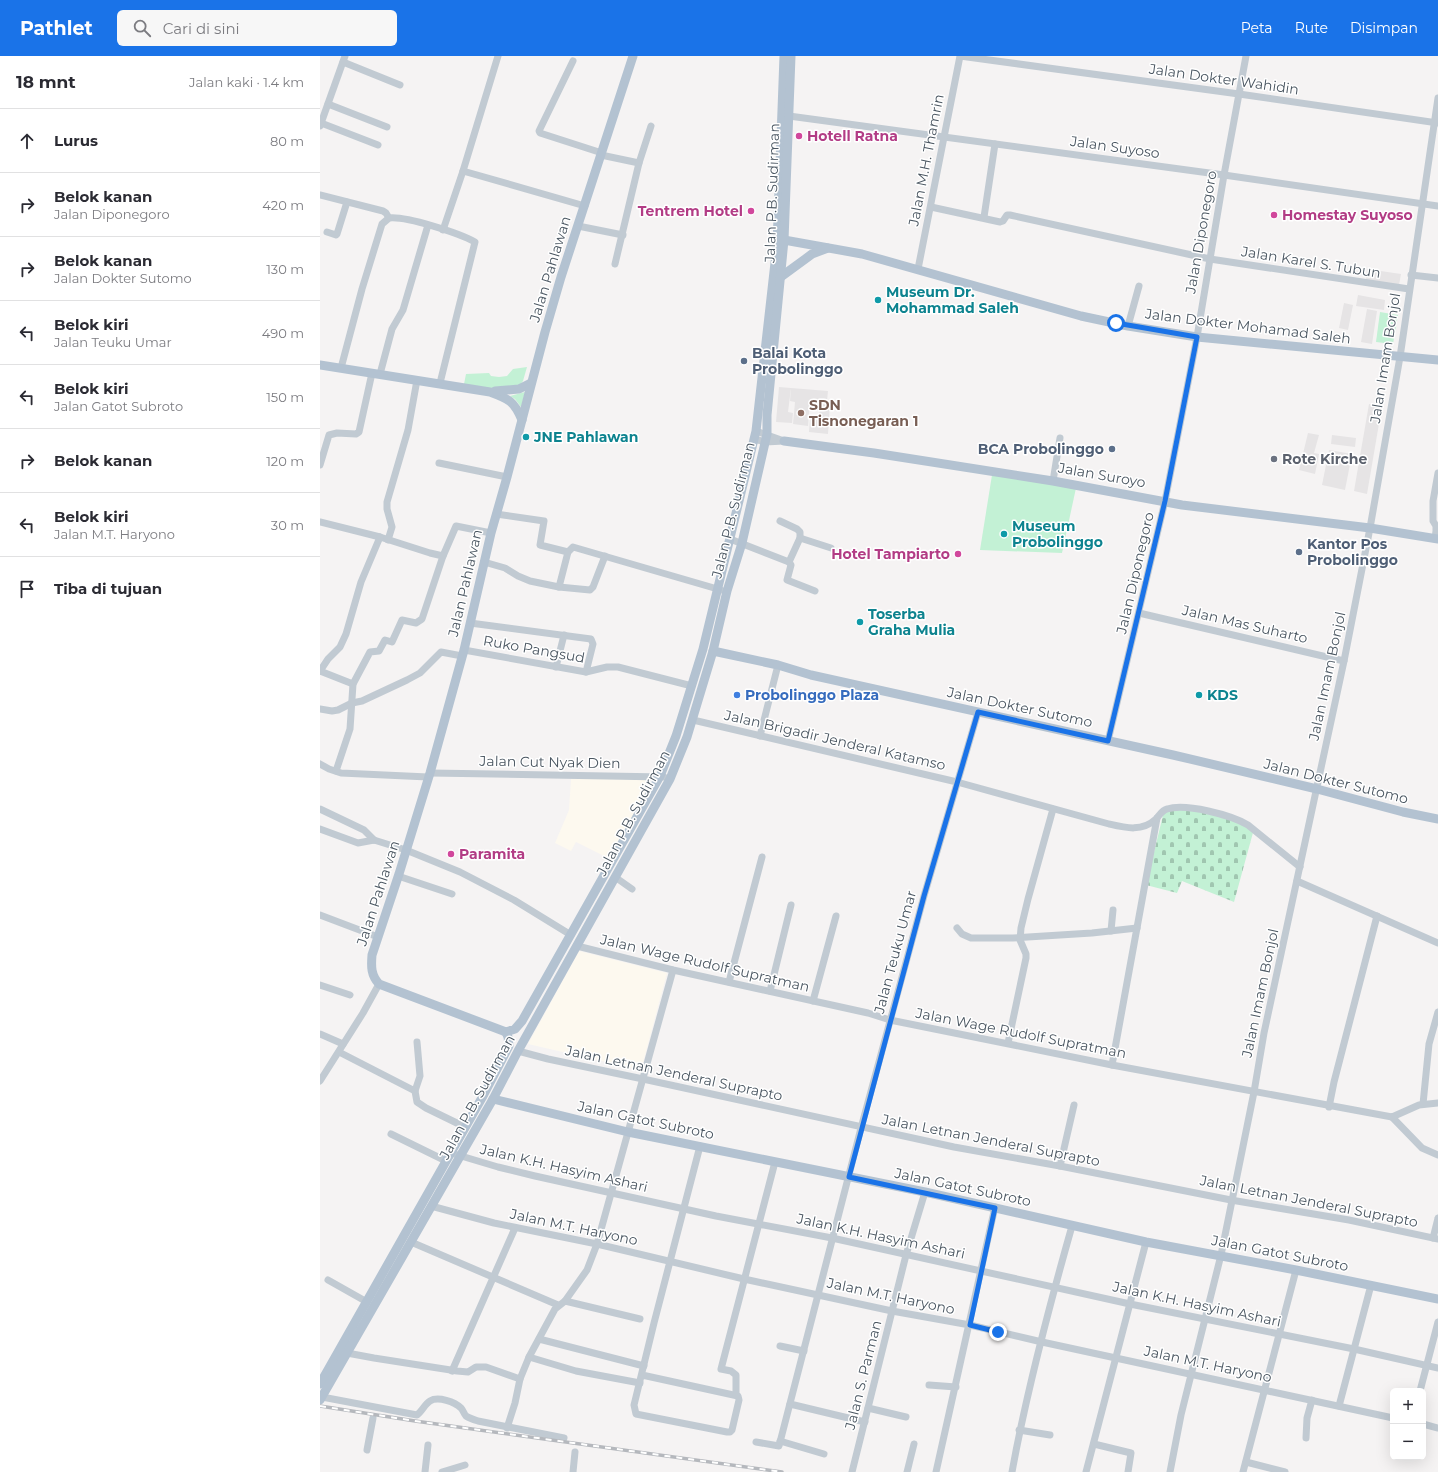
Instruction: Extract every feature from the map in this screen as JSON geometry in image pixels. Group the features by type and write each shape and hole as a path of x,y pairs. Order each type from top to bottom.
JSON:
{"main road":[{"name":"Jalan Pahlawan","path":"379,984 374,978 371,969 372,955 429,775 463,653 496,514 561,277 633,56"},
{"name":"Jalan P.B. Sudirman","path":"320,1384 452,1157 493,1099 518,1051 670,779 693,720 713,652 730,539 755,435 768,368 782,276 781,240 784,56"},
{"name":"Jalan P.B. Sudirman","path":"321,1399 431,1206 465,1127 484,1096 509,1046 506,1032 515,1029 522,1022 660,776 676,736 723,590 742,543 766,438 768,368 781,240 789,116 790,56"},
{"name":"Jalan Dokter Mohamad Saleh","path":"781,240 830,247 862,254 1081,316 1128,326 1197,337 1438,360"},
{"path":"782,276 812,254 830,247"},
{"path":"320,365 490,392 512,402 517,408 522,420"},
{"path":"490,392 519,389 531,383"},
{"name":"Jalan Suroyo","path":"784,441 874,453 1054,481 1189,506 1370,528 1436,539"},
{"name":"Jalan Dokter Sutomo","path":"713,652 778,665 811,675 1173,755 1316,789 1403,812 1438,819"},
{"path":"379,984 506,1032"},
{"name":"Jalan Gatot Subroto","path":"493,1099 628,1132 925,1192 1146,1242 1221,1255 1438,1299"}],"street":[{"path":"443,230 463,171 498,56"},
{"name":"Jalan Dokter Wahidin","path":"960,56 1239,94 1436,123"},
{"name":"Jalan M.H. Thamrin","path":"918,269 960,56"},
{"name":"Jalan Diponegoro","path":"1108,741 1165,501 1197,337 1224,174 1246,56"},
{"path":"378,145 320,124 344,59 400,85"},
{"path":"573,61 539,131 540,133 601,154 639,163"},
{"name":"Jalan Imam Bonjol","path":"1170,1472 1181,1415 1221,1255 1254,1092 1264,1033 1344,661 1370,528 1400,357 1422,203 1436,123 1438,98"},
{"path":"328,104 387,126"},
{"name":"Jalan Suyoso","path":"789,116 1224,174 1438,206"},
{"path":"615,264 639,163 651,126"},
{"path":"931,207 984,217 995,144"},
{"path":"463,171 585,206"},
{"path":"320,195 383,211 386,213 388,218"},
{"path":"327,232 336,235 347,202"},
{"name":"Jalan Karel S. Tubun","path":"984,217 1002,222 1007,215 1020,217 1210,259 1409,290"},
{"path":"388,218 408,220 428,225 474,241 475,245 440,383"},
{"path":"341,368 362,289 382,224 388,218"},
{"path":"320,465 329,435 336,433 356,434 359,432 376,373 392,329 403,310 428,225"},
{"path":"578,226 623,235"},
{"path":"1411,275 1438,278"},
{"path":"1128,326 1139,286"},
{"path":"388,540 392,527 387,509 387,502 408,430 417,380"},
{"name":"Jalan Suroyo","path":"755,435 784,441"},
{"path":"1054,481 1060,438"},
{"path":"439,463 507,477"},
{"path":"1436,539 1436,526 1433,521 1433,501 1438,472"},
{"path":"496,514 543,521 540,545 568,552"},
{"path":"780,521 800,532 800,538 789,562 791,565 787,580 815,591"},
{"path":"320,522 443,556"},
{"path":"336,771 349,733 353,684 370,652 379,651 384,640 392,642 402,620 416,623 422,619 443,556 456,526 491,533"},
{"path":"353,684 320,671 342,644 361,582 380,538"},
{"path":"800,538 831,548"},
{"path":"730,539 789,562"},
{"path":"559,587 568,552 573,547 723,590"},
{"path":"484,562 505,568 530,581 559,587 590,590 592,589 606,556"},
{"name":"Jalan Mas Suharto","path":"1139,612 1344,661"},
{"path":"470,623 587,638 593,641 586,672"},
{"path":"556,667 564,635"},
{"name":"Ruko Pangsud","path":"352,703 362,701 415,677 441,652 463,653 586,672 607,667 618,667 692,686"},
{"path":"760,736 778,665"},
{"path":"320,709 332,711 338,710 352,703"},
{"name":"Jalan Teuku Umar","path":"780,1441 890,1020 924,896 978,712"},
{"name":"Jalan Brigadir Jenderal Katamso","path":"693,720 957,782 1109,824 1131,828 1141,828 1155,823 1166,809 1182,807 1203,810 1241,821 1254,829 1300,867"},
{"name":"Jalan Cut Nyak Dien","path":"320,764 336,771 355,774 660,776 670,779"},
{"path":"320,809 364,830 374,840 406,850 460,872 514,900 571,935"},
{"path":"1008,1043 1026,958 1026,954 1020,941 1028,899 1053,809"},
{"path":"1112,1065 1155,823"},
{"path":"320,829 358,843 374,840"},
{"path":"729,982 762,857"},
{"path":"398,876 452,894"},
{"path":"615,877 632,889"},
{"path":"1297,881 1438,943"},
{"path":"770,991 791,905"},
{"path":"1111,931 1113,910"},
{"path":"320,915 378,937"},
{"path":"812,1001 836,916"},
{"path":"1330,1107 1377,916"},
{"path":"958,928 962,934 971,938 1020,941 1111,931 1136,931"},
{"name":"Jalan Wage Rudolf Supratman","path":"577,946 673,970 868,1013 890,1020 1112,1065 1330,1107 1392,1117"},
{"path":"507,1428 515,1403 520,1379 529,1357 550,1317 586,1270 597,1244 673,970"},
{"path":"320,1081 363,1013 379,984"},
{"path":"320,985 350,995"},
{"path":"1423,1104 1429,1044 1438,1012"},
{"path":"320,1034 343,1044"},
{"path":"417,1042 420,1076 415,1091 417,1102 465,1127"},
{"name":"Jalan Letnan Jenderal Suprapto","path":"518,1051 548,1059 643,1078 861,1128 1232,1200 1341,1219 1436,1239"},
{"path":"339,1052 415,1091"},
{"name":"Jalan Gatot Subroto","path":"484,1096 493,1099"},
{"path":"1438,1103 1423,1104 1392,1117 1422,1148 1438,1154"},
{"path":"1060,1166 1074,1105"},
{"name":"Jalan K.H. Hasyim Ashari","path":"391,1134 452,1157 527,1174 759,1225 832,1238 1055,1286 1130,1304 1354,1349 1438,1368"},
{"path":"700,1146 634,1405 634,1411 636,1414 727,1432 732,1430 739,1400 736,1395 736,1375 731,1371 721,1369 775,1162"},
{"name":"Jalan S. Parman","path":"852,1471 906,1255 925,1192"},
{"name":"Jalan M.T. Haryono","path":"431,1206 515,1228 597,1244 670,1263 892,1311 970,1325 1390,1417"},
{"path":"936,1472 995,1208"},
{"path":"1436,1239 1438,1218"},
{"path":"1012,1472 1020,1430 1055,1286 1072,1226"},
{"path":"452,1371 515,1228"},
{"path":"411,1242 493,1278 562,1303 640,1319"},
{"path":"1086,1472 1146,1242"},
{"path":"1243,1472 1296,1270"},
{"path":"328,1280 367,1302"},
{"path":"1339,1406 1371,1285"},
{"path":"1421,1388 1438,1322"},
{"path":"539,1339 644,1366"},
{"path":"780,1346 804,1351"},
{"path":"347,1353 452,1371 468,1372 476,1368 486,1367 520,1379"},
{"path":"529,1357 576,1371 640,1384"},
{"path":"642,1376 736,1395"},
{"path":"929,1385 956,1387"},
{"path":"321,1399 417,1415 422,1412 431,1401 437,1399 455,1403 461,1408 466,1416 478,1422 564,1438"},
{"path":"1306,1438 1312,1400"},
{"path":"790,1404 865,1422"},
{"path":"868,1408 906,1417"},
{"path":"368,1450 372,1418"},
{"path":"1426,1425 1438,1428"},
{"path":"1020,1430 1050,1435"},
{"path":"756,1442 779,1446 780,1441 824,1454"},
{"path":"907,1472 914,1444"},
{"path":"1094,1444 1131,1453 1132,1457 1128,1472"},
{"path":"425,1472 428,1445"},
{"path":"573,1472 575,1452"},
{"path":"1246,1462 1285,1472"},
{"path":"442,1472 466,1465"}],"shaded area":[{"path":"1367,269 1401,274 1399,285 1366,280"},
{"path":"1358,295 1385,300 1384,310 1356,306"},
{"path":"1344,303 1353,305 1348,330 1339,328"},
{"path":"1367,309 1377,311 1372,344 1361,342"},
{"name":"SDN Tisnonegaran 1","path":"779,387 791,388 788,412 793,413 792,423 776,422"},
{"name":"SDN Tisnonegaran 1","path":"791,388 828,391 827,401 810,400 808,426 793,424 795,402 790,401"},
{"name":"SDN Tisnonegaran 1","path":"820,404 830,405 828,434 809,432 810,419 819,420"},
{"path":"1369,404 1382,406 1367,494 1354,491"},
{"path":"1308,433 1319,435 1314,453 1319,454 1315,474 1299,470"},
{"path":"1332,435 1356,438 1355,447 1331,444"},
{"path":"1329,450 1352,454 1345,490 1322,485"},
{"path":"644,778 649,788 608,858 576,842 571,851 555,843 569,810 571,779"},
{"path":"579,951 667,973 641,1070 528,1044"}],"green space":[{"path":"1380,312 1398,315 1393,344 1376,342"},
{"path":"527,367 523,381 519,386 490,389 464,384 466,374 489,373 491,376 499,377 507,376 513,369"},
{"path":"525,392 521,407 515,399 510,396"},
{"path":"992,475 1076,488 1062,553 980,550"},
{"path":"1182,807 1210,812 1254,829 1234,902 1182,881 1177,893 1146,885 1164,811"}],"railway":[{"path":"320,1406 415,1421 782,1472"}],"place":[{"name":"Hotell Ratna","path":"799,136"},
{"name":"Tentrem Hotel","path":"751,211"},
{"name":"Homestay Suyoso","path":"1274,215"},
{"name":"Museum Dr. Mohammad Saleh","path":"878,300"},
{"name":"Balai Kota Probolinggo","path":"744,361"},
{"name":"SDN Tisnonegaran 1","path":"801,413"},
{"name":"JNE Pahlawan","path":"526,437"},
{"name":"BCA Probolinggo","path":"1112,449"},
{"name":"Rote Kirche","path":"1274,459"},
{"name":"Museum Probolinggo","path":"1004,534"},
{"name":"Kantor Pos Probolinggo","path":"1299,552"},
{"name":"Hotel Tampiarto","path":"958,554"},
{"name":"Toserba Graha Mulia","path":"860,622"},
{"name":"Probolinggo Plaza","path":"737,695"},
{"name":"KDS","path":"1199,695"},
{"name":"Paramita","path":"451,854"}],"route":[{"path":"998,1332 970,1325 995,1208 849,1177 924,896 978,712 1024,721 1108,741 1165,501 1197,337 1116,323"}]}
